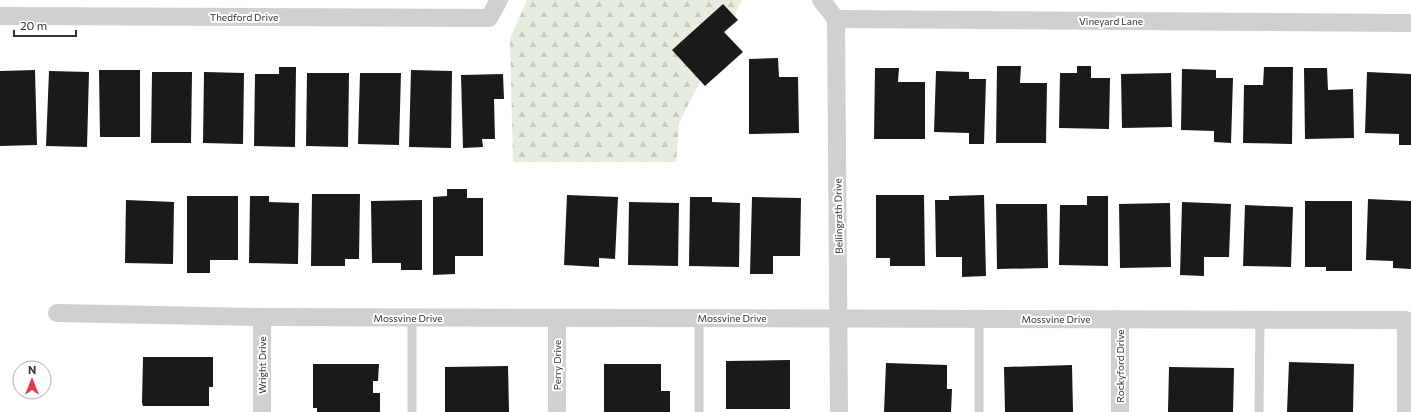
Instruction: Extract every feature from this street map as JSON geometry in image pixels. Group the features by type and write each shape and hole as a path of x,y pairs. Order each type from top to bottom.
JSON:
{"street":[{"name":"Thedford Drive","path":"0,16 489,18 499,0"},
{"path":"821,0 836,19"},
{"name":"Vineyard Lane","path":"836,19 1411,22"},
{"name":"Bellingrath Drive","path":"836,19 839,412"},
{"name":"Mossvine Drive","path":"57,313 412,318 1406,320 1406,412"},
{"name":"Wright Drive","path":"262,317 262,412"},
{"name":"Perry Drive","path":"557,318 557,412"},
{"name":"Rockyford Drive","path":"1120,319 1120,412"}],"lane":[{"path":"412,318 412,412"},
{"path":"699,318 699,412"},
{"path":"979,319 979,412"},
{"path":"1259,412 1260,319"}],"green space":[{"path":"527,0 742,0 679,123 676,162 513,162 510,39"}],"building":[{"path":"723,4 738,20 724,32 743,52 705,86 672,50"},
{"path":"778,58 779,77 798,77 799,133 749,134 749,59"},
{"path":"997,66 1021,66 1020,83 1047,83 1046,143 996,143"},
{"path":"1077,66 1091,66 1091,78 1110,78 1109,129 1059,128 1060,73 1077,73"},
{"path":"279,67 296,67 295,147 254,146 255,74 279,74"},
{"path":"1264,67 1293,67 1292,144 1243,143 1244,85 1263,85"},
{"path":"875,68 899,68 898,82 925,82 925,139 874,139"},
{"path":"1304,68 1327,68 1328,90 1353,89 1354,138 1305,139"},
{"path":"1182,69 1216,70 1216,78 1233,78 1231,143 1214,142 1214,131 1181,130"},
{"path":"35,70 37,145 0,146 0,71"},
{"path":"99,70 140,70 140,137 100,137"},
{"path":"411,70 452,71 451,148 409,147"},
{"path":"49,71 89,72 87,147 46,146"},
{"path":"936,71 969,72 969,79 986,79 984,144 969,144 969,133 934,132"},
{"path":"152,72 192,72 191,143 151,143"},
{"path":"204,72 244,73 243,144 203,143"},
{"path":"1367,72 1411,74 1411,145 1399,145 1399,134 1365,133"},
{"path":"307,73 349,73 348,147 306,146"},
{"path":"360,73 401,73 399,145 358,144"},
{"path":"1171,73 1172,127 1122,128 1121,74"},
{"path":"503,74 504,99 494,99 495,139 482,139 483,147 463,148 461,75"},
{"path":"447,189 467,189 467,198 483,198 483,256 455,256 455,274 433,275 433,197 447,196"},
{"path":"312,194 360,194 359,259 345,259 345,266 311,266"},
{"path":"567,195 618,197 615,259 599,258 599,267 564,265"},
{"path":"876,195 924,195 925,266 890,266 890,258 876,258"},
{"path":"984,195 986,276 962,277 962,257 936,257 935,200 949,200 949,196"},
{"path":"187,196 238,196 238,260 210,260 210,273 187,273"},
{"path":"250,196 269,196 269,202 299,203 298,264 249,263"},
{"path":"1087,196 1108,196 1108,266 1059,265 1060,205 1087,205"},
{"path":"690,197 712,197 712,202 740,203 739,267 689,266"},
{"path":"752,197 801,198 800,256 773,256 773,274 750,274"},
{"path":"1368,199 1411,201 1411,269 1393,268 1393,261 1366,260"},
{"path":"126,200 174,202 173,264 125,263"},
{"path":"422,200 422,270 401,270 401,263 372,263 371,201"},
{"path":"1305,201 1352,201 1352,271 1326,271 1326,267 1305,267"},
{"path":"629,202 679,203 678,266 628,265"},
{"path":"1182,202 1231,204 1229,257 1204,257 1204,276 1180,275"},
{"path":"1170,203 1171,267 1120,268 1119,204"},
{"path":"996,204 1047,204 1048,268 997,269"},
{"path":"1245,205 1293,207 1291,267 1243,266"},
{"path":"143,357 213,357 213,387 209,387 209,406 143,406"},
{"path":"790,360 790,409 726,409 726,361"},
{"path":"1289,362 1354,364 1353,412 1287,412"},
{"path":"886,363 947,365 947,389 952,389 951,412 884,412"},
{"path":"313,364 379,364 378,381 373,381 373,393 380,393 380,412 317,412 317,408 313,408"},
{"path":"604,364 661,364 661,391 670,391 670,412 604,412"},
{"path":"1072,365 1073,412 1005,412 1004,367"},
{"path":"508,366 509,412 445,412 445,367"},
{"path":"1169,367 1234,368 1233,412 1168,412"}]}
